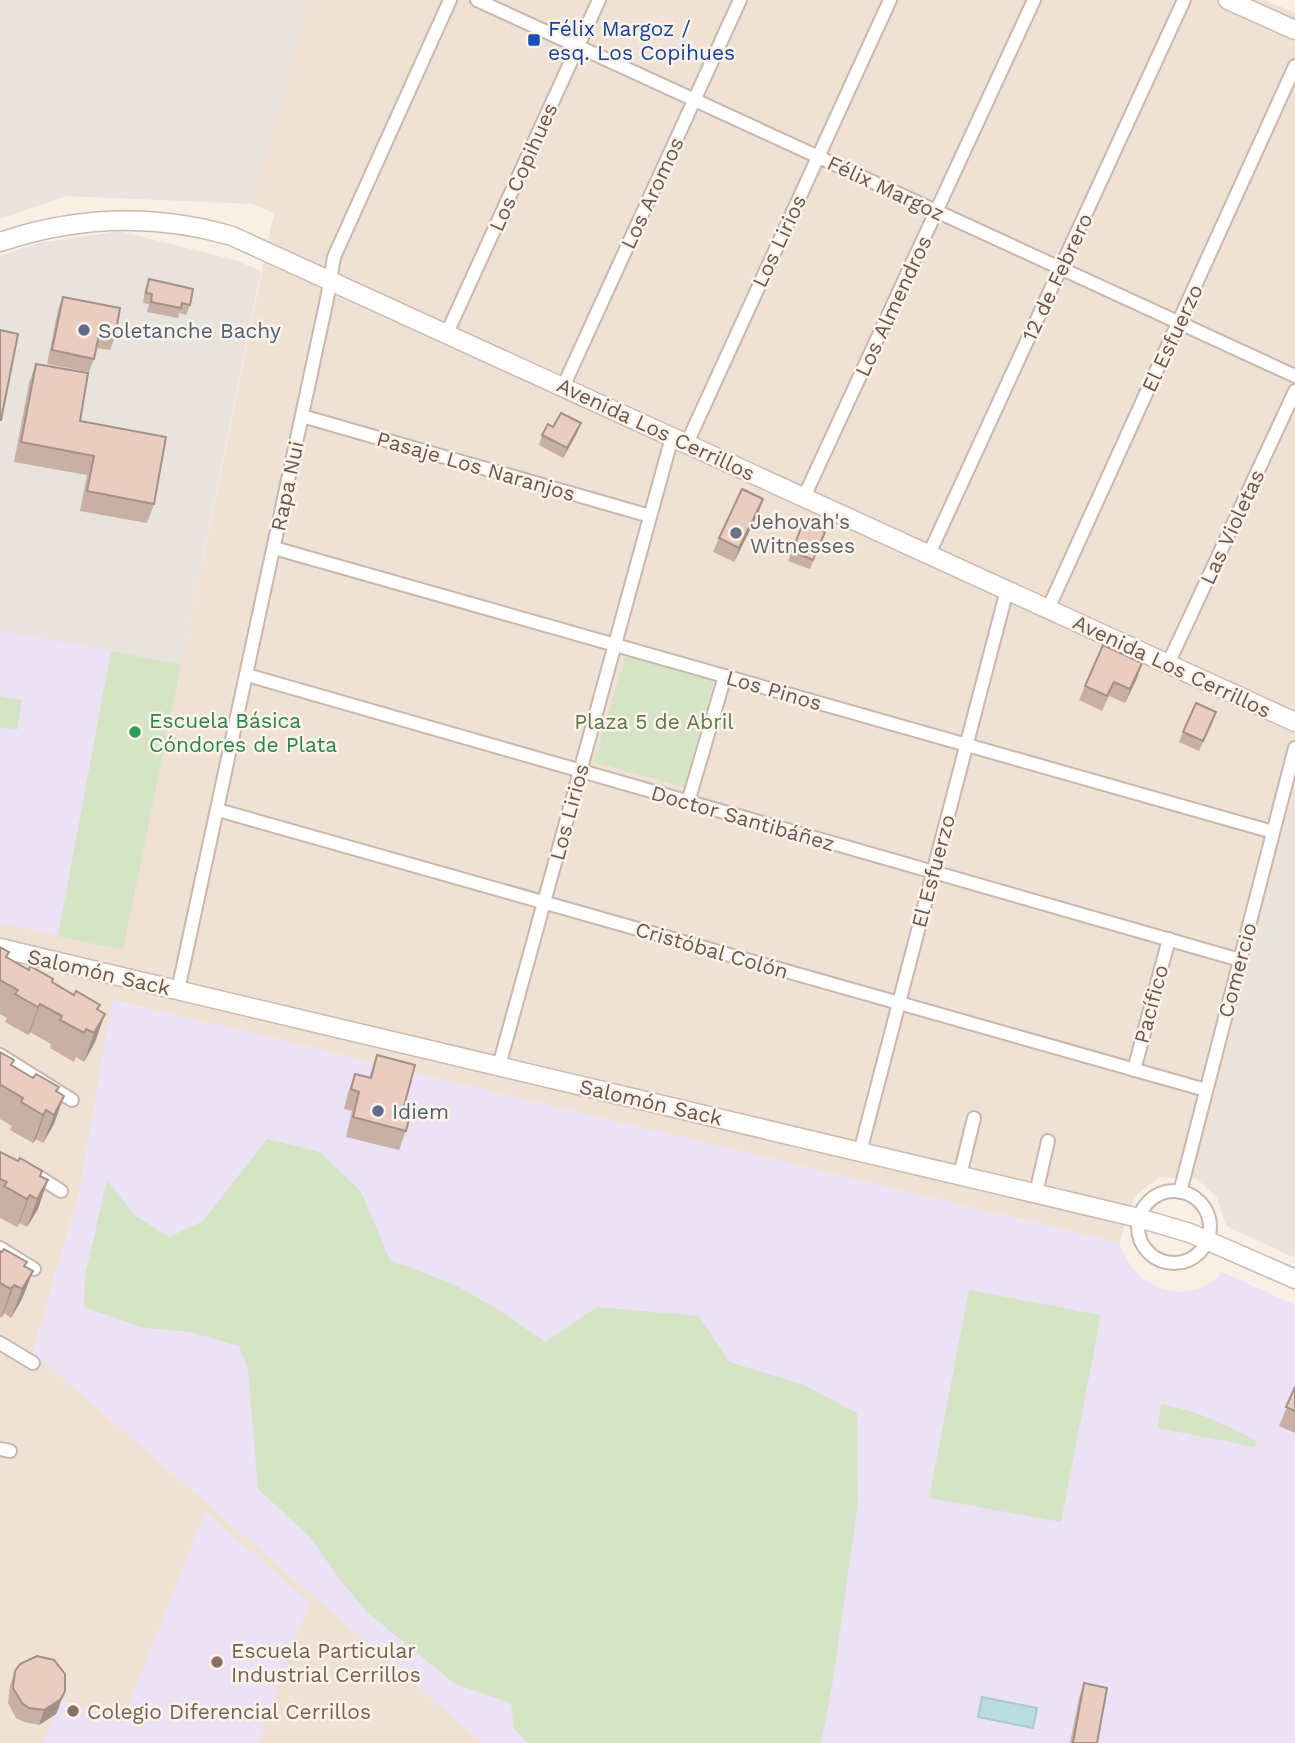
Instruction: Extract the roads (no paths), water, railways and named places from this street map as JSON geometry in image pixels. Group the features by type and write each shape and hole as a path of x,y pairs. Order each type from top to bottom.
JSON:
{"street":[{"name":"Rapa Nui","path":"178,990 329,279 337,250 450,0"},
{"name":"Félix Margoz","path":"477,0 1295,376"},
{"name":"Los Copihues","path":"447,333 599,0"},
{"name":"Los Aromos","path":"564,387 740,0"},
{"name":"Los Lirios","path":"499,1066 650,516 680,440 818,157 890,0"},
{"name":"Los Almendros","path":"804,497 1034,0"},
{"name":"12 de Febrero","path":"929,554 1184,0"},
{"path":"1228,0 1295,30"},
{"name":"El Esfuerzo","path":"1048,609 1295,66"},
{"name":"Avenida Los Cerrillos","path":"0,242 38,230 79,222 123,219 162,221 232,236 1294,719"},
{"name":"Las Violetas","path":"1168,664 1295,391"},
{"name":"Pasaje Los Naranjos","path":"302,416 650,516"},
{"name":"Los Pinos","path":"274,548 1273,832"},
{"name":"El Esfuerzo","path":"860,1152 1007,590"},
{"name":"Doctor Santibáñez","path":"247,675 1240,960"},
{"path":"688,802 725,676"},
{"name":"Comercio","path":"1180,1192 1295,748"},
{"name":"Cristóbal Colón","path":"218,810 1206,1090"},
{"name":"Pacífico","path":"1134,1070 1168,939"},
{"name":"Salomón Sack","path":"0,948 1139,1218 1207,1240 1295,1279"},
{"path":"0,1055 72,1100"},
{"path":"960,1175 974,1118"},
{"path":"1036,1193 1048,1141"},
{"path":"20,1165 61,1191"},
{"path":"1180,1192 1194,1198 1205,1210 1209,1225 1207,1240 1199,1253 1186,1261 1163,1261 1144,1248 1138,1233 1139,1218 1151,1199 1165,1193 1180,1192"},
{"path":"0,1248 34,1269"},
{"path":"0,1343 33,1363"}],"water":[{"path":"982,1697 1037,1708 1033,1728 978,1717"}],"place":[{"name":"Félix Margoz / esq. Los Copihues","path":"534,40"},
{"name":"Soletanche Bachy","path":"84,330"},
{"name":"Jehovah's Witnesses","path":"736,533"},
{"name":"Escuela Básica Cóndores de Plata","path":"135,732"},
{"name":"Idiem","path":"378,1111"},
{"name":"Escuela Particular Industrial Cerrillos","path":"217,1662"},
{"name":"Colegio Diferencial Cerrillos","path":"73,1711"}],"park label":[{"name":"Plaza 5 de Abril","path":"654,721"}]}
